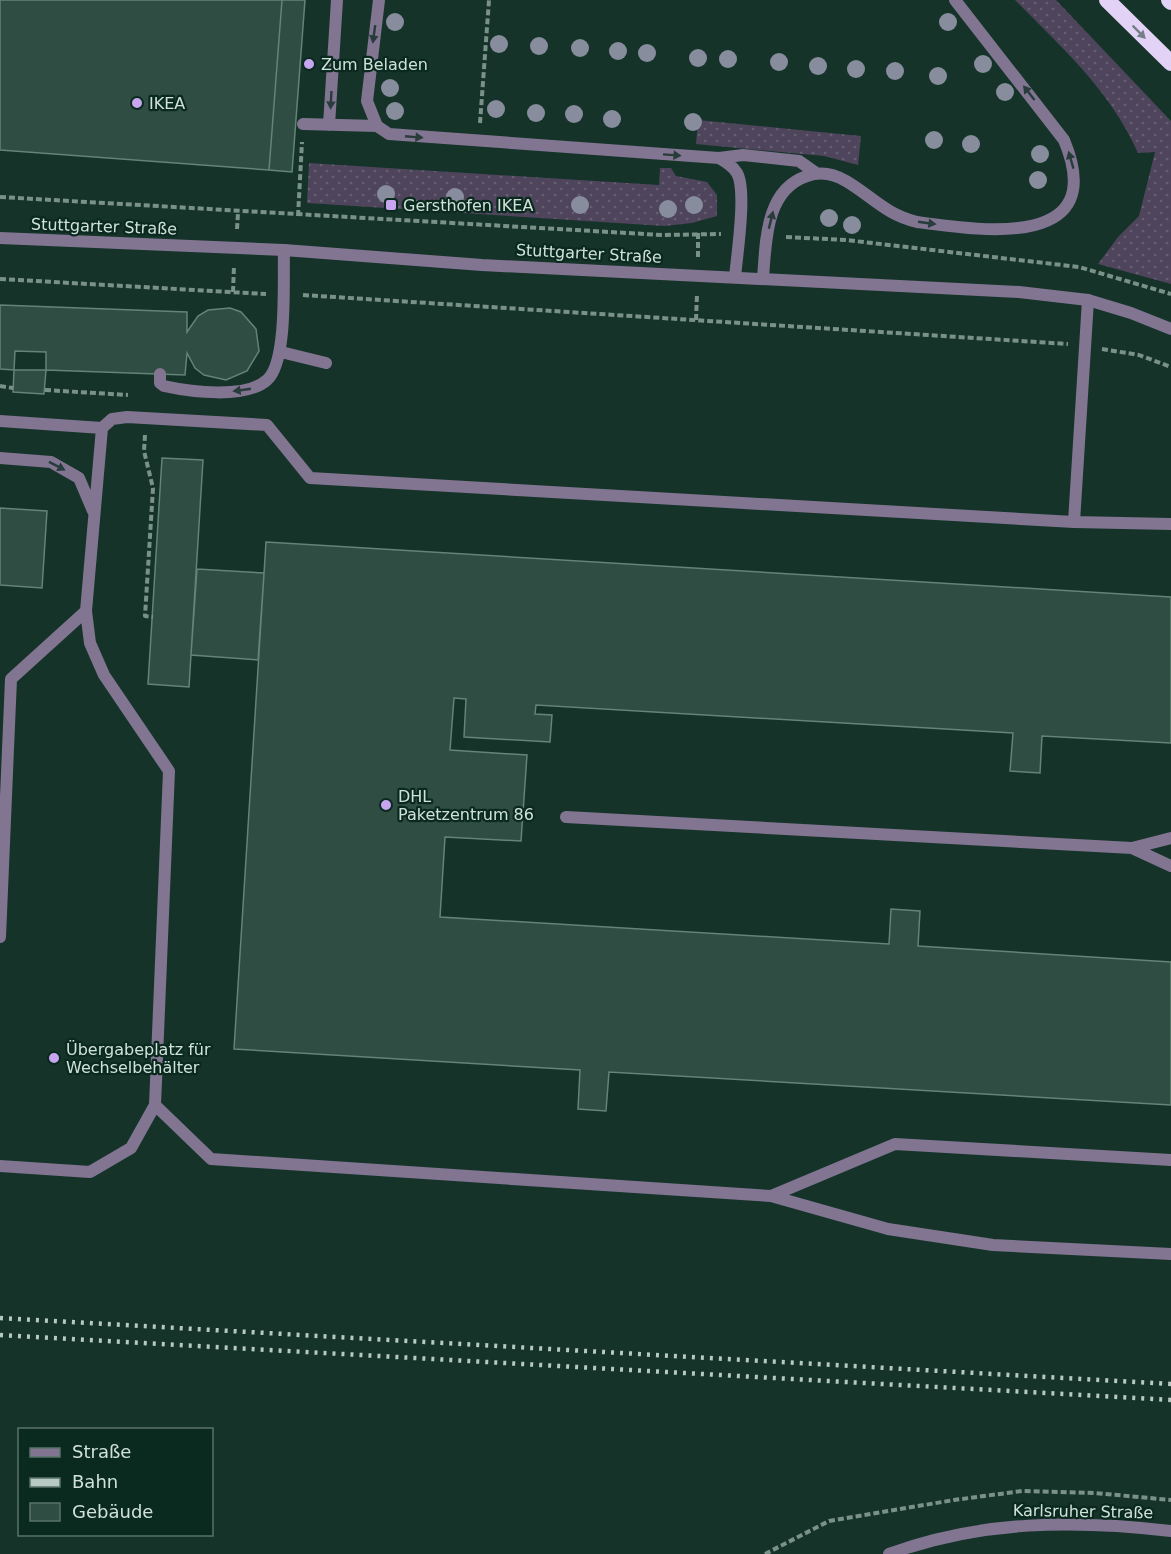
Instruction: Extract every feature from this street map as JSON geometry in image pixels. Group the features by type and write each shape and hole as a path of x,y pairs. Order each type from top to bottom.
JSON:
{"highway":[{"path":"1107,0 1171,63"}],"street":[{"path":"330,125 336,0"},
{"path":"379,0 367,101 377,126 388,134 719,158 743,155 799,161 816,173"},
{"path":"763,278 771,215 779,197 792,184 816,173 831,174 847,182 879,207 901,218 917,222 1018,228 1035,226 1052,219 1065,209 1076,182 1073,161 1064,140 955,0"},
{"path":"303,124 377,126"},
{"path":"719,158 731,165 738,175 741,189 735,276"},
{"name":"Stuttgarter Straße","path":"0,238 284,250 482,265 975,288 1089,300 1171,328"},
{"path":"160,374 160,383 174,388 231,392 252,389 269,379 281,352 284,250"},
{"path":"1074,522 1084,345 1089,300"},
{"path":"281,352 326,363"},
{"path":"0,1166 90,1172 131,1148 155,1105 169,771 104,675 90,643 86,611 102,428 112,419 146,418 267,425 310,478 1074,522 1171,524"},
{"path":"0,421 102,428"},
{"path":"0,458 51,462 79,478 94,514"},
{"path":"0,937 11,679 86,611"},
{"path":"566,817 1132,848 1171,838"},
{"path":"1132,848 1171,866"},
{"path":"155,1105 211,1159 771,1196 888,1229 993,1245 1171,1254"},
{"path":"771,1196 895,1144 1171,1160"},
{"name":"Karlsruher Straße","path":"889,1554 929,1539 992,1527 1037,1524 1093,1525 1171,1531"}],"path":[{"path":"478,142 489,0"},
{"path":"298,216 303,124"},
{"path":"0,197 298,216 662,235"},
{"path":"846,240 1079,267 1171,294"},
{"path":"0,279 283,294 1084,345 1139,355 1171,367"},
{"path":"0,386 13,388"},
{"path":"45,390 148,396 144,451 153,488 145,616 153,617"},
{"path":"765,1554 829,1521 954,1500 1022,1491 1095,1493 1171,1500"}],"shaded area":[{"path":"1015,0 1056,0 1171,121 1171,284 1098,264 1118,237 1139,216 1155,152 1138,153 1114,109 1084,71"},
{"path":"698,120 861,136 858,165 824,156 696,144"},
{"path":"309,163 659,185 660,168 671,168 676,176 707,182 717,195 717,216 692,223 664,226 307,203"}],"building":[{"name":"IKEA","path":"0,0 282,0 269,170 0,150"},
{"path":"282,0 305,0 292,172 269,170"},
{"path":"0,305 187,312 187,332 198,316 208,310 230,308 241,312 256,329 259,351 247,371 226,380 204,375 195,368 187,353 185,375 46,370 46,352 15,351 14,370 0,369"},
{"path":"14,370 46,370 44,394 13,392"},
{"path":"162,458 203,460 189,687 148,684"},
{"path":"0,508 47,511 42,588 0,585"},
{"name":"DHL Paketzentrum 86","path":"266,542 1171,597 1171,743 1042,736 1040,773 1010,771 1013,733 536,705 535,714 552,715 550,742 464,737 466,699 454,698 450,750 527,755 521,841 445,837 440,917 889,944 891,909 920,911 918,946 1171,962 1171,1105 609,1072 606,1111 578,1109 580,1070 234,1049"},
{"path":"197,569 264,573 258,660 191,655"}],"railway":[{"path":"0,1318 1171,1384"},
{"path":"0,1335 1171,1400"}],"place":[{"name":"Zum Beladen","path":"309,64"},
{"name":"IKEA","path":"137,103"},
{"name":"Gersthofen IKEA","path":"391,205"},
{"name":"DHL Paketzentrum 86","path":"386,805"},
{"name":"Übergabeplatz für Wechselbehälter","path":"54,1058"}]}
